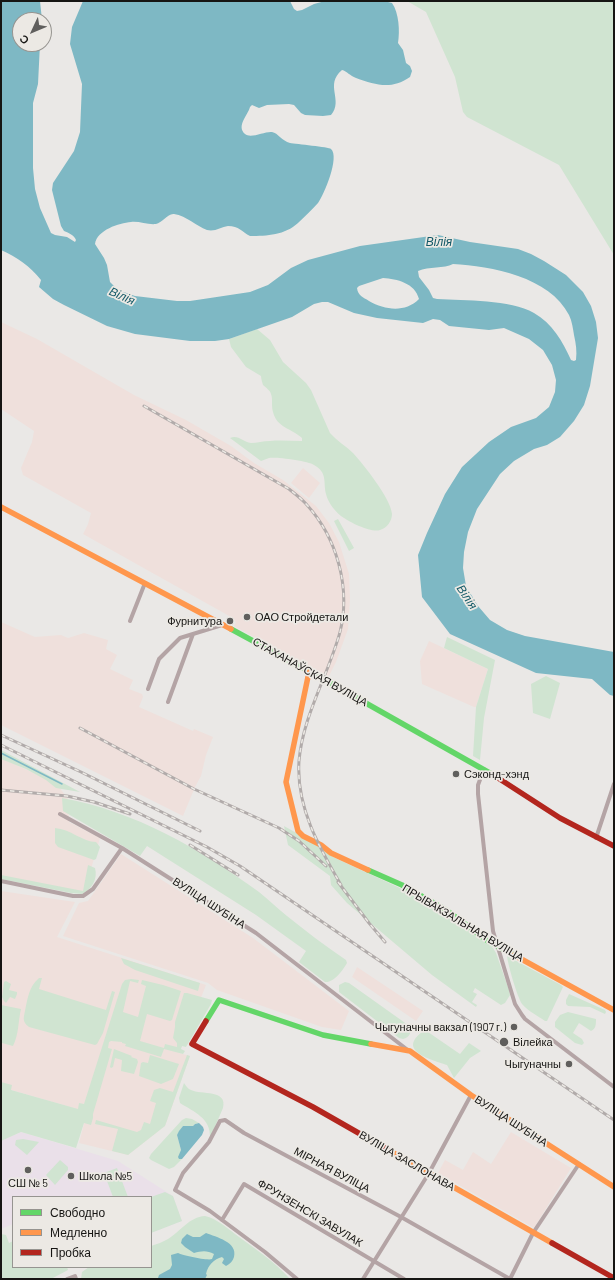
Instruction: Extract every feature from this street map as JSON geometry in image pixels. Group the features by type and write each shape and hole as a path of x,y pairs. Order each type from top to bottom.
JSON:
{"street":[{"name":"СТАХАНАЎСКАЯ ВУЛІЦА","path":"1,507 309,672 484,769 560,818 614,846"},
{"path":"130,621 145,583"},
{"path":"148,689 158,659 180,638 222,625"},
{"path":"168,702 193,634"},
{"name":"ПРЫВАКЗАЛЬНАЯ ВУЛІЦА","path":"309,672 286,782 298,831 303,836 331,852 402,885 446,910 488,941 614,1010"},
{"path":"484,769 478,785 478,794 493,929 516,1004 522,1015 614,1087"},
{"path":"596,838 614,784"},
{"name":"ВУЛІЦА ШУБІНА","path":"60,814 122,848 256,933 410,1051 472,1095 614,1187"},
{"path":"1,881 69,895 83,896 93,889 122,848"},
{"name":"ВУЛІЦА ШУБІНА","path":"219,1000 323,1035 410,1051"},
{"name":"ВУЛІЦА ЗАСЛОНАВА","path":"219,1000 192,1044 313,1107 614,1278"},
{"path":"363,1279 429,1173 472,1095"},
{"name":"МІРНАЯ ВУЛІЦА","path":"222,1220 175,1190 183,1173 209,1142 220,1121 222,1120 401,1217 510,1279"},
{"path":"510,1279 533,1233 579,1164"},
{"name":"ФРУНЗЕНСКІ ЗАВУЛАК","path":"222,1220 244,1184 404,1279"},
{"path":"222,1220 265,1252 297,1279"},
{"path":"67,1279 75,1278"}],"shaded area":[{"path":"1,322 37,339 134,395 186,420 231,446 254,463 283,480 316,506 329,523 339,542 349,574 350,599 348,629 336,662 328,678 234,626 236,622 231,619 231,617 83,534 91,513 23,475 21,468 32,442 34,431 1,409"},
{"path":"303,468 320,483 309,498 291,483"},
{"path":"1,622 35,637 61,635 68,638 84,633 108,640 106,649 117,655 110,669 133,680 129,689 142,694 143,697 139,707 193,731 194,729 213,737 206,755 201,776 183,816 1,725"},
{"path":"429,641 488,669 476,707 422,684 420,661"},
{"path":"1,758 56,783 68,799 69,822 100,838 84,893 1,878"},
{"path":"121,854 253,938 349,1011 341,1030 322,1027 217,990 208,983 63,936 79,903 88,901"},
{"path":"1,891 75,902 57,937 206,985 179,1053 190,1056 165,1126 128,1155 79,1143 87,1112 1,1087"},
{"path":"357,967 423,1011 416,1021 352,977"},
{"name":"Школа №5","path":"21,1132 118,1161 173,1196 182,1221 152,1233 152,1196 12,1196 12,1224 1,1229 1,1141"},
{"path":"511,1132 571,1168 534,1228 438,1173 445,1160 463,1170 473,1152 491,1164"}],"green space":[{"path":"407,1 614,1 614,255 559,165 467,117 463,112 455,77 426,12"},
{"path":"257,329 270,340 283,362 306,383 311,390 330,433 353,453 382,491 392,514 390,522 385,528 376,531 367,529 351,522 338,513 330,504 327,497 324,478 321,471 314,465 279,458 269,458 261,461 230,438 236,437 251,443 302,441 302,438 281,425 272,410 272,398 269,390 263,385 261,376 246,367 231,347 229,339"},
{"path":"338,519 354,548 349,551 334,521"},
{"path":"447,637 495,660 484,718 480,760 473,756 476,707 488,669 444,648"},
{"path":"546,676 560,683 550,719 533,713 531,684"},
{"path":"1,750 80,792 56,788 46,780 26,769 1,759"},
{"path":"62,798 115,812 141,822 190,847 237,876 259,892 283,913 346,960 347,963 335,978 325,982 299,962 306,951 256,915 147,846 140,856 63,811"},
{"path":"284,826 323,848 333,857 402,889 445,912 493,948 509,990 510,995 505,1003 501,1005 475,988 473,992 477,994 472,1002 477,1005 476,1007 432,975 347,903 331,885 330,876 288,845"},
{"path":"55,828 61,829 86,840 96,842 100,847 96,859 94,860 58,847 55,843"},
{"path":"88,865 95,868 96,876 89,889 82,894 1,879 1,875 83,891"},
{"path":"507,956 563,987 547,1021 527,1009 522,1004 513,980"},
{"path":"121,958 200,983 198,991 135,970 124,964"},
{"path":"39,978 42,978 39,989 106,1010 112,991 115,992 103,1033 97,1044 95,1045 26,1025 24,1018 28,995 32,986"},
{"path":"125,980 139,980 138,983 130,981 123,1012 138,1017 146,986 141,984 142,980 181,991 172,1020 170,1021 147,1014 140,1041 164,1048 165,1044 177,1047 177,1043 173,1038 175,1022 184,993 212,1000 186,1047 182,1046 181,1049 185,1051 183,1054 164,1049 161,1057 125,1046 126,1044 122,1042 111,1041 109,1042 108,1048 112,1049 91,1125 84,1123 76,1148 21,1132 1,1141 1,1082 12,1085 11,1090 78,1109 79,1103 84,1104 122,984"},
{"path":"6,981 11,984 9,990 17,992 17,994 15,999 10,997 6,1003 2,997 4,982"},
{"path":"345,982 349,983 408,1025 410,1027 409,1035 403,1039 399,1038 339,992 339,985"},
{"path":"569,994 605,1010 605,1014 590,1007 568,1006 566,1004 566,1000"},
{"path":"1,1005 21,1009 13,1046 1,1044"},
{"path":"568,1012 596,1019 593,1030 591,1031 579,1023 573,1033 582,1039 584,1043 582,1045 575,1043 555,1027 555,1022 560,1015"},
{"path":"425,1030 460,1054 469,1043 481,1051 470,1058 454,1078 447,1065 424,1057 414,1048 413,1043"},
{"path":"114,1049 137,1059 138,1062 134,1074 121,1071 122,1060 115,1058 113,1067 110,1067"},
{"path":"150,1055 179,1064 173,1079 161,1084 139,1076 141,1063 148,1063"},
{"path":"187,1055 190,1056 165,1126 128,1155 112,1151 118,1129 95,1124 96,1120 137,1132 141,1130 144,1122 150,1124 156,1103 150,1101 154,1090 160,1088 173,1092"},
{"path":"184,1083 191,1090 218,1095 222,1098 223,1108 210,1138 208,1125 201,1116 180,1103 179,1098"},
{"path":"186,1118 192,1119 199,1123 193,1126 183,1126 177,1135 181,1150 179,1159 182,1159 174,1167 169,1169 151,1160 149,1158 151,1154 182,1120"},
{"path":"23,1139 39,1142 27,1155 15,1145 16,1140"},
{"path":"60,1160 68,1167 68,1170 55,1185 46,1175"},
{"path":"117,1168 128,1196 113,1196 104,1173"},
{"path":"165,1192 173,1196 182,1221 152,1233 152,1197"},
{"path":"205,1216 225,1226 271,1261 290,1279 81,1279 82,1272 88,1268 152,1268 152,1246 173,1236 185,1225 199,1217"},
{"path":"1,1234 6,1235 9,1243 12,1242 12,1268 67,1268 68,1270 51,1279 1,1279"}],"water":[{"name":"Вілія","path":"1,1 40,1 41,12 12,12 12,52 40,52 38,84 33,103 33,168 35,189 40,208 51,233 67,237 75,242 76,240 74,237 64,231 61,226 52,190 53,183 74,151 80,132 82,84 70,44 72,27 83,1 290,1 294,9 297,11 325,1 384,1 392,3 398,22 398,43 403,50 406,63 410,66 412,71 410,77 396,84 383,85 370,83 356,78 342,70 335,81 334,87 336,104 331,115 305,115 301,113 294,105 289,104 267,105 259,108 252,105 243,120 243,131 245,134 251,136 272,132 290,143 319,146 331,149 334,160 324,192 318,203 298,223 282,232 269,235 250,236 232,226 207,230 179,215 172,214 156,224 134,222 109,228 100,235 95,244 107,265 110,282 118,290 135,296 177,301 190,301 250,292 268,285 291,268 308,260 360,246 438,235 470,242 518,249 544,261 566,275 583,292 591,306 596,322 598,338 590,386 584,405 574,421 560,437 547,445 534,449 514,461 500,474 477,509 468,532 464,552 463,568 466,586 478,606 490,620 507,630 525,636 614,652 614,696 610,695 592,679 536,673 450,634 422,597 418,555 445,494 462,467 489,442 511,427 536,418 549,407 555,392 556,380 552,365 543,350 529,339 504,328 489,330 449,326 440,320 433,319 423,323 377,318 354,313 328,302 314,304 292,317 229,339 215,341 190,341 135,334 107,326 53,299 39,287 41,280 32,270 1,250","holes":["453,264 484,267 518,276 548,291 560,302 570,317 576,344 576,360 571,360 561,340 552,328 534,313 524,308 500,303 433,298 419,277 418,271 422,269 449,266","383,278 394,279 405,283 414,289 419,299 408,306 395,309 375,304 358,293 357,288 359,286"]},
{"path":"199,1123 204,1130 202,1135 182,1159 179,1159 178,1157 181,1150 177,1135 179,1131 183,1126 193,1126"},
{"path":"206,1233 220,1238 233,1247 234,1257 230,1263 226,1266 222,1263 224,1259 222,1257 216,1259 208,1268 205,1279 158,1278 159,1275 170,1269 172,1265 171,1255 178,1253 200,1259 212,1259 214,1254 204,1251 194,1253 181,1243 182,1239 187,1234 193,1237 200,1237"}],"waterway":[{"path":"1,753 62,784"}],"railway":[{"path":"144,406 289,489 305,503 317,518 334,548 342,581 344,598 343,615 335,648 305,728 301,744 299,778 301,794 311,826 317,841 341,885"},
{"path":"80,728 194,789 279,828 299,841 326,866"},
{"path":"1,735 81,772 200,831"},
{"path":"1,745 207,847 240,866 614,1120"},
{"path":"1,790 67,796 94,802 130,814"},
{"path":"190,845 238,875"},
{"path":"338,882 385,942"}],"traffic: fast":[{"path":"231,629 495,776"},
{"path":"368,870 402,885 446,910 488,941 514,955"},
{"path":"206,1021 219,1000 323,1035 371,1044"}],"traffic: slow":[{"path":"1,507 231,629"},
{"path":"309,672 286,782 298,831 303,836 321,845 331,853 368,870"},
{"path":"514,955 614,1010"},
{"path":"371,1044 410,1051 471,1095 614,1187"},
{"path":"390,1151 552,1243"}],"traffic: jam":[{"path":"495,776 560,818 614,846"},
{"path":"206,1021 192,1044 313,1107 390,1151"},
{"path":"552,1243 614,1278"}],"place":[{"name":"ОАО Стройдетали","path":"247,617"},
{"name":"Фурнитура","path":"230,621"},
{"name":"Сэконд-хэнд","path":"456,774"},
{"name":"Чыгуначны вакзал (1907 г.)","path":"514,1027"},
{"name":"Вілейка","path":"504,1042"},
{"name":"Чыгуначны","path":"569,1064"},
{"name":"СШ № 5","path":"28,1170"},
{"name":"Школа №5","path":"71,1176"}]}
